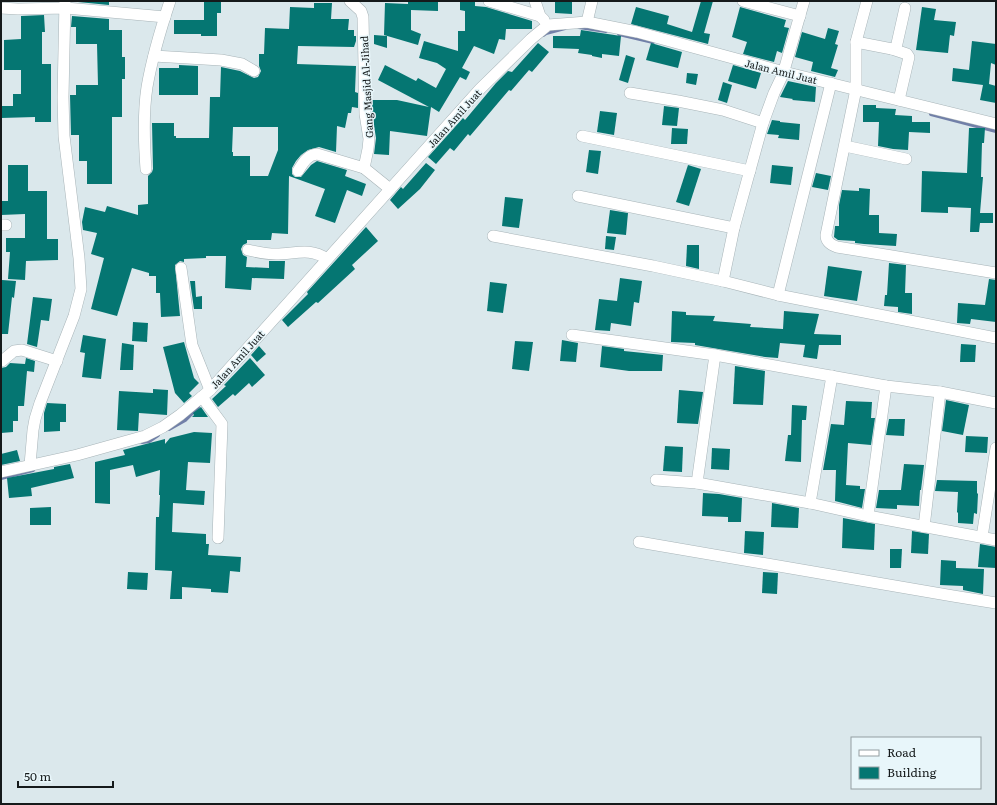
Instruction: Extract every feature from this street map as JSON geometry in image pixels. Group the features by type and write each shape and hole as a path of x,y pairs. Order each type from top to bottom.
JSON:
{"street":[{"path":"146,169 145,109 147,87 154,56 170,1"},
{"name":"Gang Masjid Al-Jihad","path":"350,1 360,10 362,14 366,114 369,139 364,168"},
{"path":"489,1 540,16"},
{"path":"535,1 540,16 548,25"},
{"path":"587,22 592,1"},
{"path":"743,1 800,16"},
{"path":"723,280 734,228 763,123 783,74 804,1"},
{"path":"867,1 856,42 855,93 826,236 828,243 837,247 996,273"},
{"path":"1,8 18,9 66,5 165,17"},
{"path":"30,465 35,419 74,316 81,288 79,258 64,136 63,97 66,5"},
{"path":"892,49 896,48 898,43 905,8"},
{"name":"Jalan Amil Juat","path":"1,472 76,455 145,436 154,432 180,415 206,393 480,89 530,39 548,25 587,22 636,32 855,93 899,100 996,124"},
{"path":"856,42 892,49 907,54 909,57 899,100"},
{"path":"154,56 221,60 242,64 254,71"},
{"path":"778,295 831,86"},
{"path":"630,93 723,110 763,123"},
{"path":"582,136 750,171"},
{"path":"845,146 906,159"},
{"path":"298,171 304,161 311,155 317,154 364,168 390,189"},
{"path":"578,196 734,228"},
{"path":"493,236 723,280 778,295 996,338"},
{"path":"248,250 272,254 314,252 327,259"},
{"path":"181,268 192,345 206,393 222,424 218,538"},
{"path":"572,335 715,355 886,386 940,392 996,403"},
{"path":"2,361 14,352 22,350 57,361"},
{"path":"697,483 715,355"},
{"path":"810,503 832,376"},
{"path":"868,516 886,386"},
{"path":"924,527 940,392"},
{"path":"982,537 996,448"},
{"path":"656,480 697,483 810,503 868,516 996,540"},
{"path":"639,542 996,603"}],"building":[{"path":"109,1 109,5 78,2"},
{"path":"204,1 221,1 221,13 217,13 217,36 201,36 201,34 174,34 174,20 204,20"},
{"path":"408,1 438,1 438,11 411,10 411,30 421,34 418,45 384,35 385,3 408,4"},
{"path":"460,1 475,1 475,6 486,7 532,21 532,29 506,29 505,40 499,39 494,54 474,46 462,68 470,72 466,80 460,77 439,112 431,107 427,136 390,131 389,155 374,154 376,138 372,113 372,100 397,100 429,107 378,80 385,65 416,81 418,78 436,88 446,69 437,63 419,58 424,41 458,51 458,31 465,31 465,11 460,10"},
{"path":"555,1 572,1 572,14 555,13"},
{"path":"701,1 713,1 704,33 710,34 708,44 631,24 636,7 669,16 667,24 692,32"},
{"path":"314,3 332,3 331,19 349,19 348,30 354,30 356,41 354,47 298,46 297,64 356,66 355,92 358,93 358,108 352,107 351,113 348,113 345,128 337,126 336,152 319,147 308,150 296,161 292,168 292,174 295,177 301,177 311,165 317,161 347,170 345,176 366,184 362,196 347,190 335,223 315,216 325,189 289,176 288,234 272,233 271,240 247,240 247,243 243,245 241,249 243,255 247,257 246,267 269,268 269,261 285,261 284,279 252,278 251,290 225,288 226,256 206,256 206,258 184,259 184,262 180,261 175,265 180,316 161,317 160,293 156,293 156,276 149,276 149,273 132,268 117,316 91,309 104,258 91,254 97,233 83,230 82,222 85,207 105,212 107,206 138,215 138,205 148,204 148,176 153,169 152,123 174,123 174,136 176,136 176,138 209,138 210,97 220,97 221,67 240,71 254,78 258,77 261,71 259,66 259,54 264,54 265,28 289,29 290,7 314,8","holes":["233,127 278,127 278,150 268,176 250,176 250,156 233,156"]},
{"path":"740,7 786,20 784,27 789,28 782,53 777,51 774,62 743,54 747,42 732,37"},
{"path":"922,7 936,9 934,20 956,22 954,36 950,35 948,53 916,50"},
{"path":"44,15 45,32 42,32 42,64 51,64 51,122 35,122 35,117 1,118 1,106 13,106 13,94 21,94 21,70 4,70 4,40 21,39 21,16"},
{"path":"72,16 109,19 109,30 122,30 122,57 125,57 125,79 122,79 122,117 112,117 112,184 87,184 87,161 79,161 79,135 71,135 70,95 76,95 76,85 98,85 97,44 76,44 76,27 71,27"},
{"path":"828,28 839,31 835,44 838,45 831,68 838,70 835,77 811,71 813,62 795,57 802,32 825,39"},
{"path":"581,30 621,36 619,56 602,54 602,58 578,53 579,49 553,48 553,36 580,36"},
{"path":"374,35 387,36 387,48 374,44"},
{"path":"972,41 996,44 996,65 991,63 989,84 996,86 996,103 980,100 983,85 952,81 953,68 969,70"},
{"path":"538,43 549,52 532,72 529,70 511,91 509,90 470,136 468,134 454,151 450,148 436,164 428,157 463,118 465,120 496,83 508,71 512,72"},
{"path":"651,43 682,52 678,68 646,60"},
{"path":"626,55 635,58 628,83 619,80"},
{"path":"179,65 198,66 198,95 159,95 159,68 179,68"},
{"path":"733,65 761,73 756,89 728,81"},
{"path":"687,73 698,74 696,85 686,83"},
{"path":"788,81 816,87 815,102 792,100 793,99 780,97"},
{"path":"723,82 732,85 727,103 718,100"},
{"path":"863,105 876,105 876,108 896,109 895,115 912,116 912,122 930,122 930,133 909,132 908,150 878,146 879,122 863,122"},
{"path":"664,106 679,108 677,126 662,125"},
{"path":"600,111 617,113 614,135 597,132"},
{"path":"772,120 800,124 799,140 778,138 779,135 767,134"},
{"path":"672,128 688,129 687,144 671,144"},
{"path":"969,128 985,128 984,143 982,143 981,177 983,177 980,213 993,213 993,223 980,223 979,232 970,232 971,208 948,207 948,213 921,212 922,171 967,173"},
{"path":"589,150 601,151 598,174 586,172"},
{"path":"426,163 435,170 420,189 398,209 390,200 401,187 403,189"},
{"path":"8,165 28,165 28,191 47,191 47,239 58,239 58,260 26,261 25,280 8,279 10,252 6,252 6,238 25,238 25,214 1,215 1,201 8,201"},
{"path":"688,165 701,169 689,206 676,202"},
{"path":"772,165 793,167 791,185 770,183"},
{"path":"816,173 831,176 828,190 812,187"},
{"path":"859,188 870,189 869,215 879,215 879,233 897,234 896,246 855,243 855,241 838,240 834,237 835,226 839,226 839,205 842,190 859,191"},
{"path":"505,197 523,199 519,228 502,226"},
{"path":"610,210 628,213 626,235 607,233"},
{"path":"366,227 378,241 352,265 355,269 318,303 316,302 288,327 282,320 308,294 307,292"},
{"path":"606,236 616,237 614,250 605,249"},
{"path":"687,245 699,245 699,269 686,266"},
{"path":"889,263 906,265 905,293 912,293 912,314 898,312 898,307 884,306 885,295 887,295"},
{"path":"828,266 862,271 857,301 824,296"},
{"path":"620,278 642,281 639,303 634,302 631,326 611,323 610,331 595,330 599,299 617,301"},
{"path":"989,279 996,280 996,322 971,319 970,324 957,323 958,303 985,305"},
{"path":"2,280 16,281 14,298 12,297 8,334 1,334"},
{"path":"190,281 195,281 196,297 202,296 202,309 194,309"},
{"path":"490,282 507,284 503,313 487,311"},
{"path":"33,297 52,299 49,321 41,320 37,347 27,344"},
{"path":"672,311 686,312 686,315 715,316 713,321 751,324 750,327 783,329 784,311 819,314 814,334 841,335 841,345 819,345 817,359 803,357 805,345 780,343 778,358 695,345 695,343 671,342"},
{"path":"133,322 148,323 147,342 132,341"},
{"path":"83,335 106,339 101,379 82,377 85,353 80,352"},
{"path":"562,340 578,343 576,362 560,361"},
{"path":"515,341 533,342 529,371 512,369"},
{"path":"184,342 194,378 199,383 189,393 192,396 184,403 175,393 163,347"},
{"path":"122,343 134,345 133,370 120,370"},
{"path":"961,344 976,345 975,362 960,362"},
{"path":"259,346 266,354 257,362 251,355"},
{"path":"602,346 624,349 624,351 663,355 662,371 629,371 600,367"},
{"path":"26,358 35,361 34,372 27,371 24,406 18,406 18,421 13,421 13,432 1,433 1,368 6,367 10,363 25,364"},
{"path":"250,358 265,375 252,387 249,383 235,396 233,394 218,407 212,399 226,386 224,385"},
{"path":"735,366 765,371 763,405 733,404"},
{"path":"153,389 168,390 167,415 139,413 138,431 117,430 119,391 153,393"},
{"path":"679,390 703,392 698,424 677,423"},
{"path":"946,400 969,405 963,435 942,431"},
{"path":"846,401 872,402 871,418 875,418 871,445 848,443 846,485 860,486 860,489 865,489 862,508 835,501 836,470 823,470 831,424 844,425"},
{"path":"47,403 66,404 66,422 60,422 60,431 44,432 44,413"},
{"path":"792,405 807,406 806,420 802,420 801,462 785,461 788,435 791,435"},
{"path":"201,407 208,417 192,417 194,415 193,413"},
{"path":"889,419 905,419 904,436 886,435"},
{"path":"194,432 212,433 210,463 188,462 186,490 205,491 204,505 173,503 172,532 206,534 206,544 209,544 208,555 241,557 240,572 230,571 228,593 211,592 211,589 182,587 182,599 170,599 172,571 155,570 156,517 159,517 160,470 136,477 133,465 110,470 110,504 95,503 95,462 125,455 123,450 165,439 165,444 170,438"},
{"path":"966,436 988,437 987,453 965,452"},
{"path":"665,446 683,447 682,472 663,471"},
{"path":"712,448 730,449 729,470 711,469"},
{"path":"17,450 20,461 1,465 1,454"},
{"path":"70,464 74,478 31,488 32,496 9,498 7,478 54,469 54,467"},
{"path":"904,464 924,465 919,506 897,505 897,509 876,508 879,490 901,490"},
{"path":"937,480 977,481 977,514 974,513 973,524 958,523 958,492 935,491"},
{"path":"703,493 742,498 741,522 728,522 728,517 702,516"},
{"path":"772,503 799,508 798,528 771,527"},
{"path":"51,507 51,525 30,525 30,508"},
{"path":"843,518 875,524 874,550 842,548"},
{"path":"745,531 764,532 763,555 744,553"},
{"path":"912,531 929,534 928,554 911,553"},
{"path":"980,544 996,547 996,568 978,567"},
{"path":"890,549 902,549 901,568 890,568"},
{"path":"941,560 956,561 956,568 984,569 983,594 963,590 963,586 940,585"},
{"path":"128,572 148,573 147,590 127,589"},
{"path":"763,572 778,573 777,594 762,593"}],"waterway":[{"path":"579,27 606,31"},
{"path":"543,35 565,28"},
{"path":"619,34 653,42"},
{"path":"931,114 996,131"},
{"path":"169,429 185,420 198,407"},
{"path":"142,442 149,441 158,435"},
{"path":"1,478 33,470"}]}
